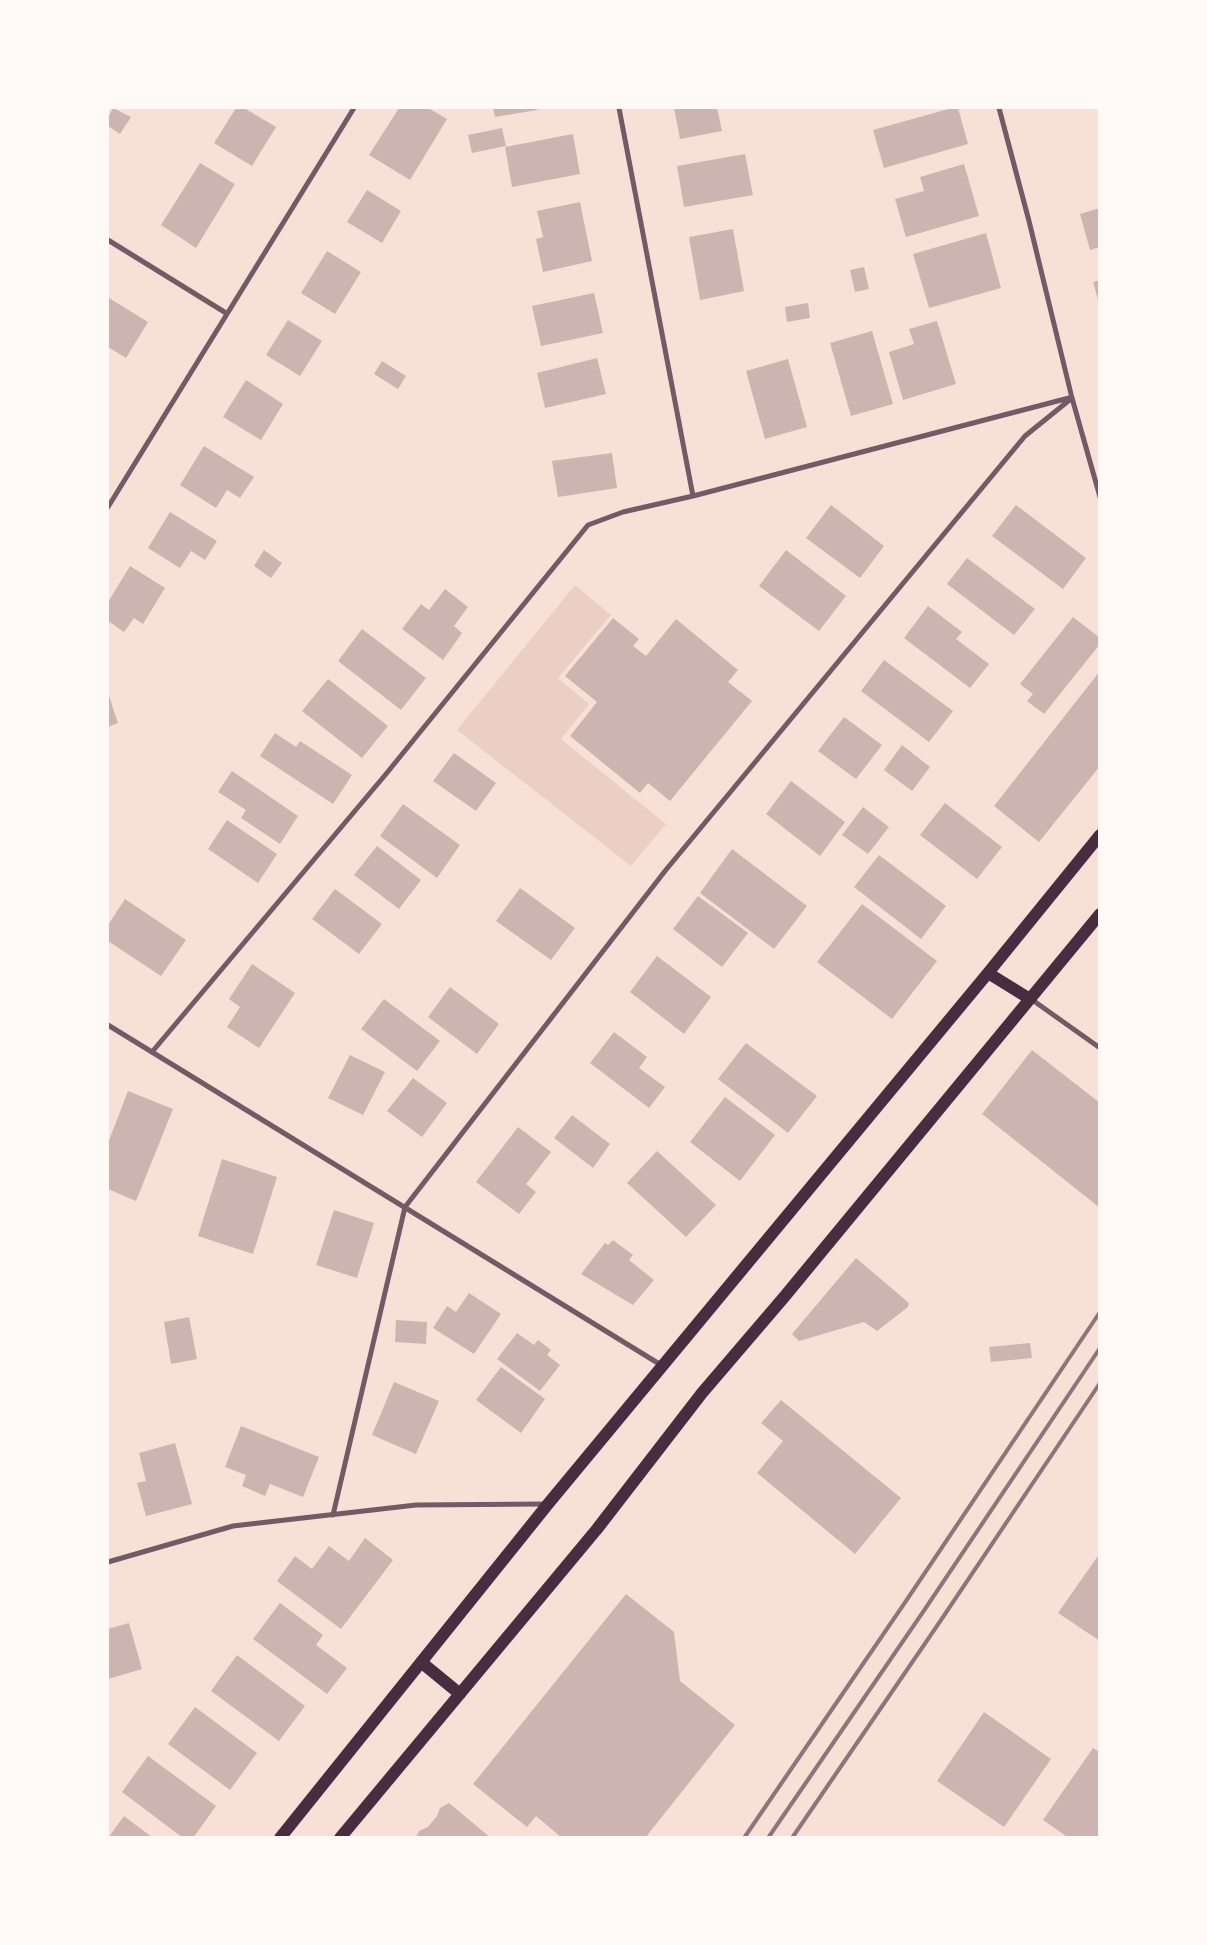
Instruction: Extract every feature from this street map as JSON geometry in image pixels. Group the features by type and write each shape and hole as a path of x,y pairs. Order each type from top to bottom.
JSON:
{"main road":[{"path":"280,1838 548,1504 1100,835"},
{"path":"340,1838 597,1529 702,1393 785,1296 1100,914"},
{"path":"988,973 1030,999"},
{"path":"421,1662 460,1694"}],"street":[{"path":"108,506 354,108"},
{"path":"618,108 693,496"},
{"path":"999,108 1029,221 1072,398 1100,498"},
{"path":"108,240 226,313"},
{"path":"152,1052 380,782 588,525 623,512 693,496 1072,398"},
{"path":"333,1515 405,1207 671,864 1025,436 1072,398"},
{"path":"1030,999 1100,1048"},
{"path":"108,1025 662,1366"},
{"path":"108,1562 232,1526 416,1505 548,1504"}],"shaded area":[{"path":"575,585 611,615 558,678 589,704 561,739 666,824 631,866 457,730"}],"building":[{"path":"113,108 131,117 120,134 108,126 108,117"},
{"path":"236,108 244,108 276,127 252,166 214,143"},
{"path":"399,108 428,108 447,119 410,180 369,155"},
{"path":"493,108 537,108 537,110 495,117"},
{"path":"674,108 717,108 722,131 680,139"},
{"path":"952,108 958,108 968,144 884,168 873,130"},
{"path":"502,128 506,146 472,153 468,135"},
{"path":"573,134 580,174 512,187 505,147"},
{"path":"745,154 753,195 684,207 677,166"},
{"path":"200,163 235,184 196,248 161,225"},
{"path":"964,164 979,216 906,237 895,199 924,191 920,177"},
{"path":"367,190 401,211 382,243 347,222"},
{"path":"580,202 592,261 543,272 536,239 543,237 537,211"},
{"path":"1100,208 1100,247 1090,250 1080,214"},
{"path":"733,229 744,291 700,300 689,237"},
{"path":"986,233 1001,288 929,308 913,254"},
{"path":"327,251 361,272 335,314 301,293"},
{"path":"864,267 869,289 855,292 850,270"},
{"path":"1100,280 1100,303 1099,303 1093,282"},
{"path":"594,293 603,333 541,346 532,306"},
{"path":"109,298 148,322 126,358 108,347"},
{"path":"808,303 810,318 787,322 785,307"},
{"path":"288,320 322,341 300,376 266,355"},
{"path":"937,321 956,384 903,400 889,352 914,344 909,329"},
{"path":"872,331 893,404 851,416 830,343"},
{"path":"597,358 606,394 545,408 537,373"},
{"path":"788,359 807,427 765,439 746,371"},
{"path":"382,361 406,376 398,389 374,374"},
{"path":"246,380 283,404 261,440 223,417"},
{"path":"204,446 254,477 240,498 227,490 216,508 180,485"},
{"path":"612,453 617,488 558,497 552,461"},
{"path":"831,505 884,546 860,578 806,538"},
{"path":"1016,505 1086,558 1063,589 992,536"},
{"path":"170,512 217,541 205,560 191,551 180,568 148,548"},
{"path":"264,550 282,563 271,578 254,566"},
{"path":"786,550 846,596 819,631 759,586"},
{"path":"967,558 1035,609 1014,635 947,584"},
{"path":"130,566 165,588 143,624 134,618 124,632 108,621 108,602"},
{"path":"445,589 468,607 454,626 462,633 443,660 402,629 421,604 429,610"},
{"path":"928,606 962,632 956,639 989,664 970,688 904,638"},
{"path":"1073,617 1100,638 1100,644 1044,714 1027,701 1033,694 1020,684"},
{"path":"613,618 639,639 633,646 646,656 676,619 738,670 728,682 752,701 670,801 648,783 640,793 570,736 597,702 565,676"},
{"path":"362,629 426,678 401,710 338,661"},
{"path":"884,660 953,711 929,742 861,691"},
{"path":"1100,671 1100,766 1039,842 994,806"},
{"path":"328,679 388,726 362,758 302,711"},
{"path":"108,693 118,723 108,727"},
{"path":"844,717 882,745 856,779 818,751"},
{"path":"275,733 296,747 300,741 352,775 333,804 260,756"},
{"path":"902,745 930,767 912,791 884,770"},
{"path":"454,753 496,783 476,811 433,781"},
{"path":"232,771 298,816 280,844 241,818 246,810 218,792"},
{"path":"791,781 845,822 820,856 766,814"},
{"path":"945,803 1002,847 977,879 920,835"},
{"path":"403,804 460,845 437,878 380,836"},
{"path":"863,807 889,827 868,854 842,835"},
{"path":"227,820 277,854 258,883 208,849"},
{"path":"377,846 421,880 399,909 354,875"},
{"path":"732,849 807,906 774,949 700,893"},
{"path":"879,855 946,906 921,939 854,887"},
{"path":"520,888 575,928 551,960 496,921"},
{"path":"335,889 382,924 359,954 312,919"},
{"path":"698,896 748,933 722,967 673,929"},
{"path":"125,899 186,940 161,976 108,941 108,925"},
{"path":"862,904 937,961 892,1019 817,962"},
{"path":"657,956 711,997 684,1034 630,992"},
{"path":"252,964 295,993 259,1048 227,1027 240,1007 229,999"},
{"path":"450,987 499,1024 477,1054 428,1017"},
{"path":"384,999 440,1041 417,1071 361,1029"},
{"path":"614,1032 647,1057 639,1068 665,1087 649,1108 590,1063"},
{"path":"746,1043 817,1096 788,1133 718,1079"},
{"path":"1032,1050 1100,1103 1100,1208 982,1114"},
{"path":"350,1055 385,1072 363,1115 328,1098"},
{"path":"413,1078 447,1103 422,1137 387,1111"},
{"path":"128,1091 173,1109 136,1201 108,1189 108,1143"},
{"path":"725,1097 775,1135 740,1181 690,1142"},
{"path":"572,1115 610,1144 593,1168 554,1138"},
{"path":"518,1127 551,1152 526,1184 536,1192 519,1214 476,1182"},
{"path":"657,1151 716,1205 686,1237 627,1183"},
{"path":"222,1159 277,1177 253,1254 198,1236"},
{"path":"334,1210 374,1223 357,1278 316,1265"},
{"path":"613,1240 633,1255 629,1260 654,1280 633,1305 581,1274 605,1243 608,1245"},
{"path":"856,1258 909,1303 908,1307 877,1331 864,1322 799,1341 792,1334"},
{"path":"469,1293 501,1314 474,1354 433,1328 447,1306 456,1312"},
{"path":"189,1317 197,1359 171,1364 164,1322"},
{"path":"396,1320 427,1322 426,1344 395,1342"},
{"path":"517,1333 534,1345 538,1340 551,1350 547,1355 560,1365 540,1391 497,1359"},
{"path":"1030,1343 1032,1358 991,1362 989,1347"},
{"path":"501,1367 545,1399 521,1433 476,1400"},
{"path":"394,1382 439,1401 416,1454 372,1435"},
{"path":"781,1400 901,1498 855,1554 757,1473 783,1441 761,1423"},
{"path":"241,1426 319,1457 303,1497 270,1484 265,1496 242,1486 246,1475 225,1467"},
{"path":"175,1443 192,1504 146,1516 137,1483 146,1481 139,1453"},
{"path":"365,1538 393,1560 341,1629 277,1581 295,1556 312,1569 329,1546 349,1561"},
{"path":"1100,1553 1100,1641 1058,1613"},
{"path":"626,1594 674,1632 680,1681 735,1725 645,1838 562,1838 536,1816 527,1827 473,1784"},
{"path":"280,1603 323,1635 316,1645 347,1668 327,1694 253,1639"},
{"path":"129,1623 142,1669 108,1679 108,1629"},
{"path":"237,1655 305,1706 279,1741 211,1691"},
{"path":"195,1707 257,1753 230,1790 168,1744"},
{"path":"984,1712 1051,1759 1004,1827 937,1781"},
{"path":"1093,1748 1100,1752 1100,1838 1069,1838 1043,1820"},
{"path":"148,1756 216,1806 193,1838 183,1838 122,1792"},
{"path":"449,1803 491,1838 416,1838 419,1831 428,1827 437,1816 440,1808"},
{"path":"124,1816 153,1838 108,1838"}],"railway":[{"path":"744,1838 1100,1312"},
{"path":"768,1838 923,1612 1100,1348"},
{"path":"792,1838 1100,1383"}]}
